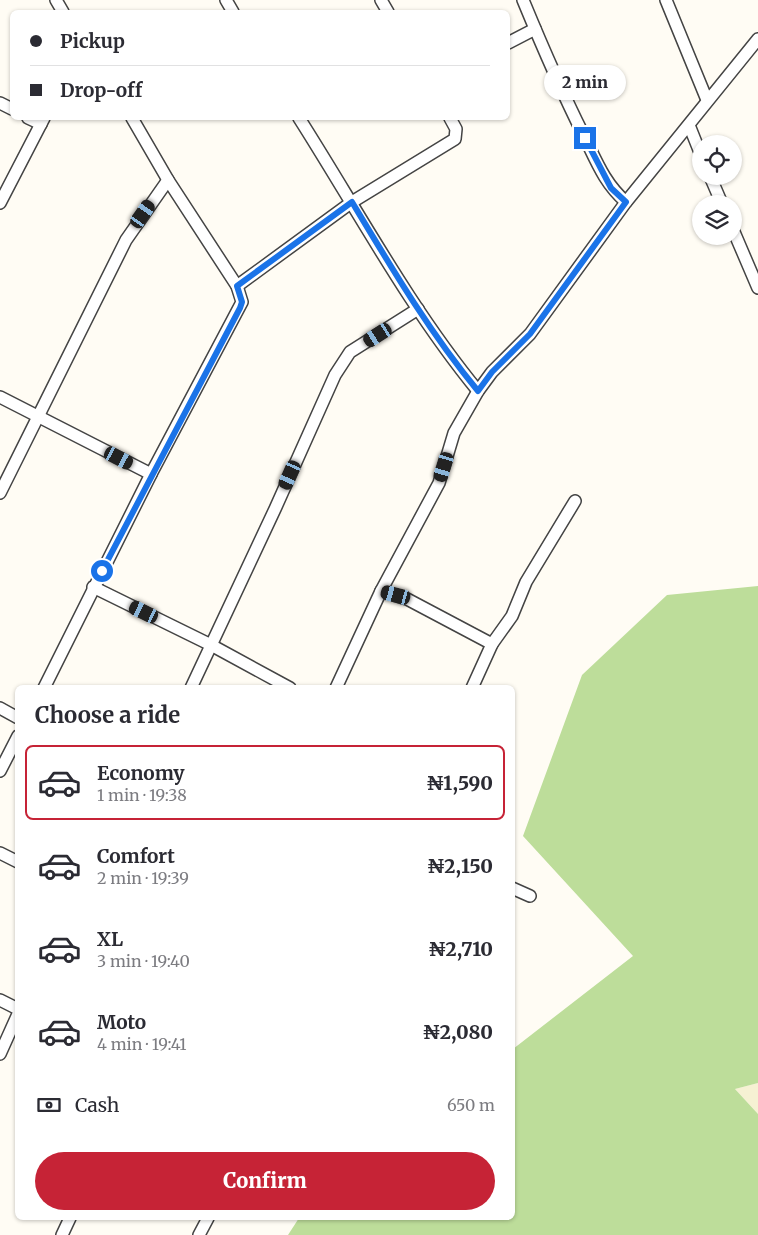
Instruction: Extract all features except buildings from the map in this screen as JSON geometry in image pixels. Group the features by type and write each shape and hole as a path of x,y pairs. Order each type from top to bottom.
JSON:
{"street":[{"path":"523,0 555,77 611,188 626,202"},
{"path":"666,0 707,100"},
{"path":"510,42 535,29"},
{"path":"337,685 381,591 439,483 454,433 478,391 492,372 530,334 626,202 758,39"},
{"path":"45,685 151,474 242,302 237,286 168,180 133,120"},
{"path":"300,120 418,309 452,359 478,391"},
{"path":"237,286 352,202 455,139 456,129 451,120"},
{"path":"0,203 42,121"},
{"path":"689,126 693,135"},
{"path":"0,493 126,240 168,180"},
{"path":"740,245 758,288"},
{"path":"192,685 335,375 350,352 418,309"},
{"path":"0,397 151,474"},
{"path":"473,685 492,644 512,616 526,582 575,501"},
{"path":"93,588 211,645 284,685"},
{"path":"381,591 407,599 492,644"},
{"path":"0,708 15,716"},
{"path":"0,771 15,742"},
{"path":"0,853 15,860"},
{"path":"515,889 530,896"},
{"path":"0,1000 15,1008"},
{"path":"0,1054 15,1021"},
{"path":"62,1235 69,1220"},
{"path":"199,1235 207,1220"}],"shaded area":[{"path":"758,1083 758,1114 735,1089"}],"green space":[{"path":"758,586 758,1083 735,1089 758,1114 758,1235 288,1235 298,1220 515,1220 515,1047 633,956 523,836 582,675 667,595"}],"route":[{"path":"102,571 151,474 240,308 242,302 237,286 352,202 418,309 452,359 478,391 492,372 530,334 626,202 611,188 585,138"}]}
